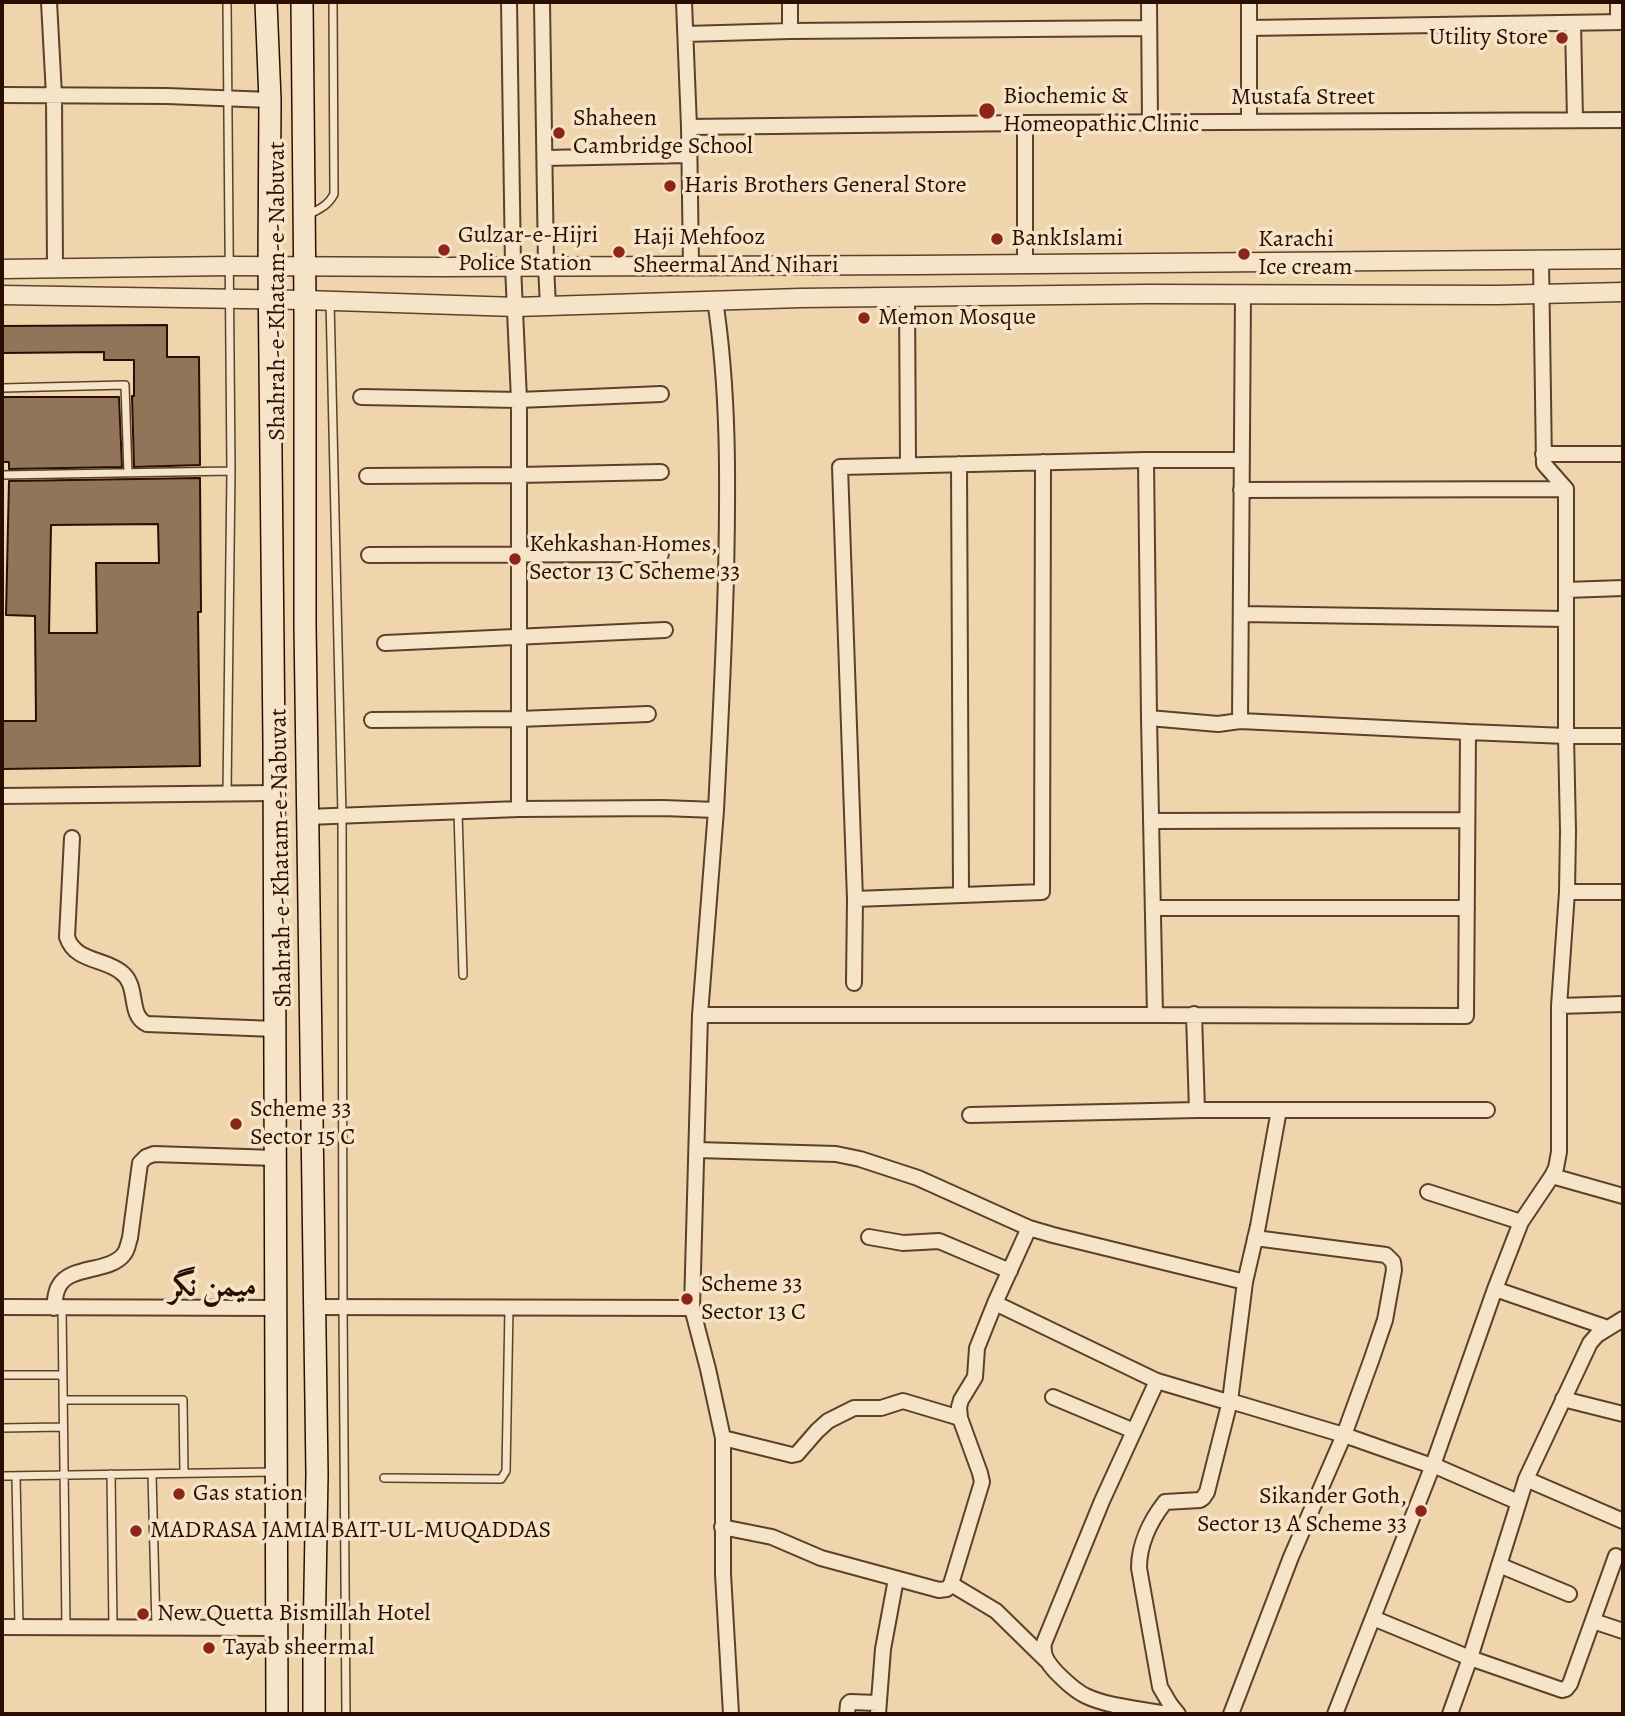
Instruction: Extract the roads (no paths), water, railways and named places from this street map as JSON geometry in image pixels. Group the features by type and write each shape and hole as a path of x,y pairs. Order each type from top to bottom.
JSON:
{"main road":[{"name":"Shahrah-e-Khatam-e-Nabuvat","path":"266,2 270,100 278,1714"},
{"name":"Shahrah-e-Khatam-e-Nabuvat","path":"302,2 305,624 317,1474 314,1714"}],"street":[{"path":"49,2 54,94 55,268"},
{"path":"509,2 513,267 519,401 519,809"},
{"path":"542,2 548,306"},
{"path":"684,2 691,265"},
{"path":"790,2 790,31"},
{"path":"1149,2 1150,122"},
{"path":"1249,2 1249,121"},
{"path":"1250,28 1621,22 1618,2"},
{"path":"1573,23 1575,120"},
{"path":"686,34 1149,29"},
{"path":"2,95 270,100"},
{"name":"Mustafa Street","path":"689,127 1623,120"},
{"path":"1026,123 1026,264"},
{"path":"545,158 690,155"},
{"path":"2,269 1623,259"},
{"path":"1335,1714 1432,1466 1521,1222 1552,1177 1559,1152 1559,1006 1567,892 1568,831 1566,489 1544,464 1541,260"},
{"path":"2,295 330,300 516,307 800,298 1623,292"},
{"path":"1240,722 1242,294"},
{"path":"906,297 908,465"},
{"path":"715,300 726,410 727,519 721,724 700,1015 692,1308 723,1438 723,1574 731,1714"},
{"path":"361,397 519,401 661,394"},
{"path":"1543,454 1623,454"},
{"path":"1146,460 1155,1014"},
{"path":"854,983 855,900 840,467 1242,460"},
{"path":"855,900 1042,892 1043,462"},
{"path":"959,464 961,895"},
{"path":"367,476 661,472"},
{"path":"1241,490 1566,489"},
{"path":"369,555 661,554"},
{"path":"1566,590 1623,588"},
{"path":"1241,614 1566,619"},
{"path":"385,643 665,630"},
{"path":"372,720 519,719 649,714"},
{"path":"1149,719 1623,736"},
{"path":"700,1015 1465,1016 1468,732"},
{"path":"2,796 274,793"},
{"path":"307,817 519,809 716,810"},
{"path":"1151,821 1467,820"},
{"path":"72,838 67,937 69,944 81,956 122,972 132,985 137,1017 141,1021 147,1024 275,1029"},
{"path":"1567,892 1623,892"},
{"path":"1153,908 1466,908"},
{"path":"1559,1006 1623,1004"},
{"path":"1194,1014 1197,1110"},
{"path":"970,1115 1197,1110 1487,1110"},
{"path":"1178,1714 1160,1687 1139,1556 1143,1542 1165,1502 1200,1500 1207,1492 1230,1401 1245,1282 1279,1110"},
{"path":"696,1150 848,1156 918,1178 1029,1228 1245,1282"},
{"path":"58,1308 57,1290 60,1283 68,1277 115,1262 123,1256 130,1238 141,1163 146,1157 154,1153 275,1158"},
{"path":"1552,1177 1623,1196"},
{"path":"1428,1192 1521,1222"},
{"path":"722,1527 772,1537 821,1558 939,1590 947,1589 951,1584 982,1482 960,1418 959,1407 975,1377 977,1348 1029,1228"},
{"path":"869,1237 903,1243 939,1241 1010,1271"},
{"path":"1231,1714 1290,1557 1344,1435 1385,1320 1394,1270 1393,1262 1386,1255 1378,1253 1255,1238"},
{"path":"1495,1289 1608,1328"},
{"path":"995,1303 1157,1381 1344,1435 1432,1466 1518,1502"},
{"path":"2,1307 275,1308"},
{"path":"314,1307 692,1308"},
{"path":"1450,1714 1526,1479 1590,1343 1597,1335 1623,1319"},
{"path":"1046,1660 1044,1643 1102,1501 1157,1381"},
{"path":"1053,1397 1134,1431"},
{"path":"1563,1399 1623,1414"},
{"path":"723,1438 792,1455 797,1454 828,1421 854,1408 881,1408 903,1401 960,1418"},
{"path":"1526,1479 1623,1521"},
{"path":"1373,1618 1470,1658 1558,1689 1566,1689 1616,1556"},
{"path":"1499,1564 1569,1594"},
{"path":"846,1714 850,1702 878,1709 883,1649 896,1578"},
{"path":"951,1584 996,1611 1074,1689 1107,1703 1167,1714"},
{"path":"1593,1621 1623,1631"},
{"path":"2,1627 276,1628"}],"lane":[{"path":"227,2 232,471 227,793"},
{"path":"304,217 325,206 334,194 333,2"},
{"path":"330,300 342,816 346,1714"},
{"path":"2,388 125,384 128,473"},
{"path":"2,475 232,471"},
{"path":"458,812 463,975"},
{"path":"58,1308 63,1375 66,1627"},
{"path":"384,1478 501,1479 504,1476 509,1308"},
{"path":"2,1375 63,1375"},
{"path":"63,1400 183,1400 184,1473"},
{"path":"2,1428 64,1427"},
{"path":"2,1476 276,1472"},
{"path":"111,1474 113,1627"},
{"path":"152,1474 156,1627"},
{"path":"16,1476 19,1627"}],"place":[{"name":"Utility Store","path":"1562,38"},
{"name":"Biochemic & Homeopathic Clinic","path":"987,111"},
{"name":"Shaheen Cambridge School","path":"559,133"},
{"name":"Haris Brothers General Store","path":"670,186"},
{"name":"BankIslami","path":"997,239"},
{"name":"Gulzar-e-Hijri Police Station","path":"444,250"},
{"name":"Haji Mehfooz Sheermal And Nihari","path":"619,252"},
{"name":"Karachi Ice cream","path":"1244,254"},
{"name":"Memon Mosque","path":"864,318"},
{"name":"Kehkashan Homes, Sector 13 C Scheme 33","path":"515,559"},
{"name":"Scheme 33 Sector 15 C","path":"236,1124"},
{"name":"Scheme 33 Sector 13 C","path":"687,1299"},
{"name":"Gas station","path":"179,1494"},
{"name":"Sikander Goth, Sector 13 A Scheme 33","path":"1421,1511"},
{"name":"MADRASA JAMIA BAIT-UL-MUQADDAS","path":"136,1531"},
{"name":"New Quetta Bismillah Hotel","path":"143,1614"},
{"name":"Tayab sheermal","path":"209,1648"}],"district":[{"name":"میمن نگر","path":"213,1288"}]}
